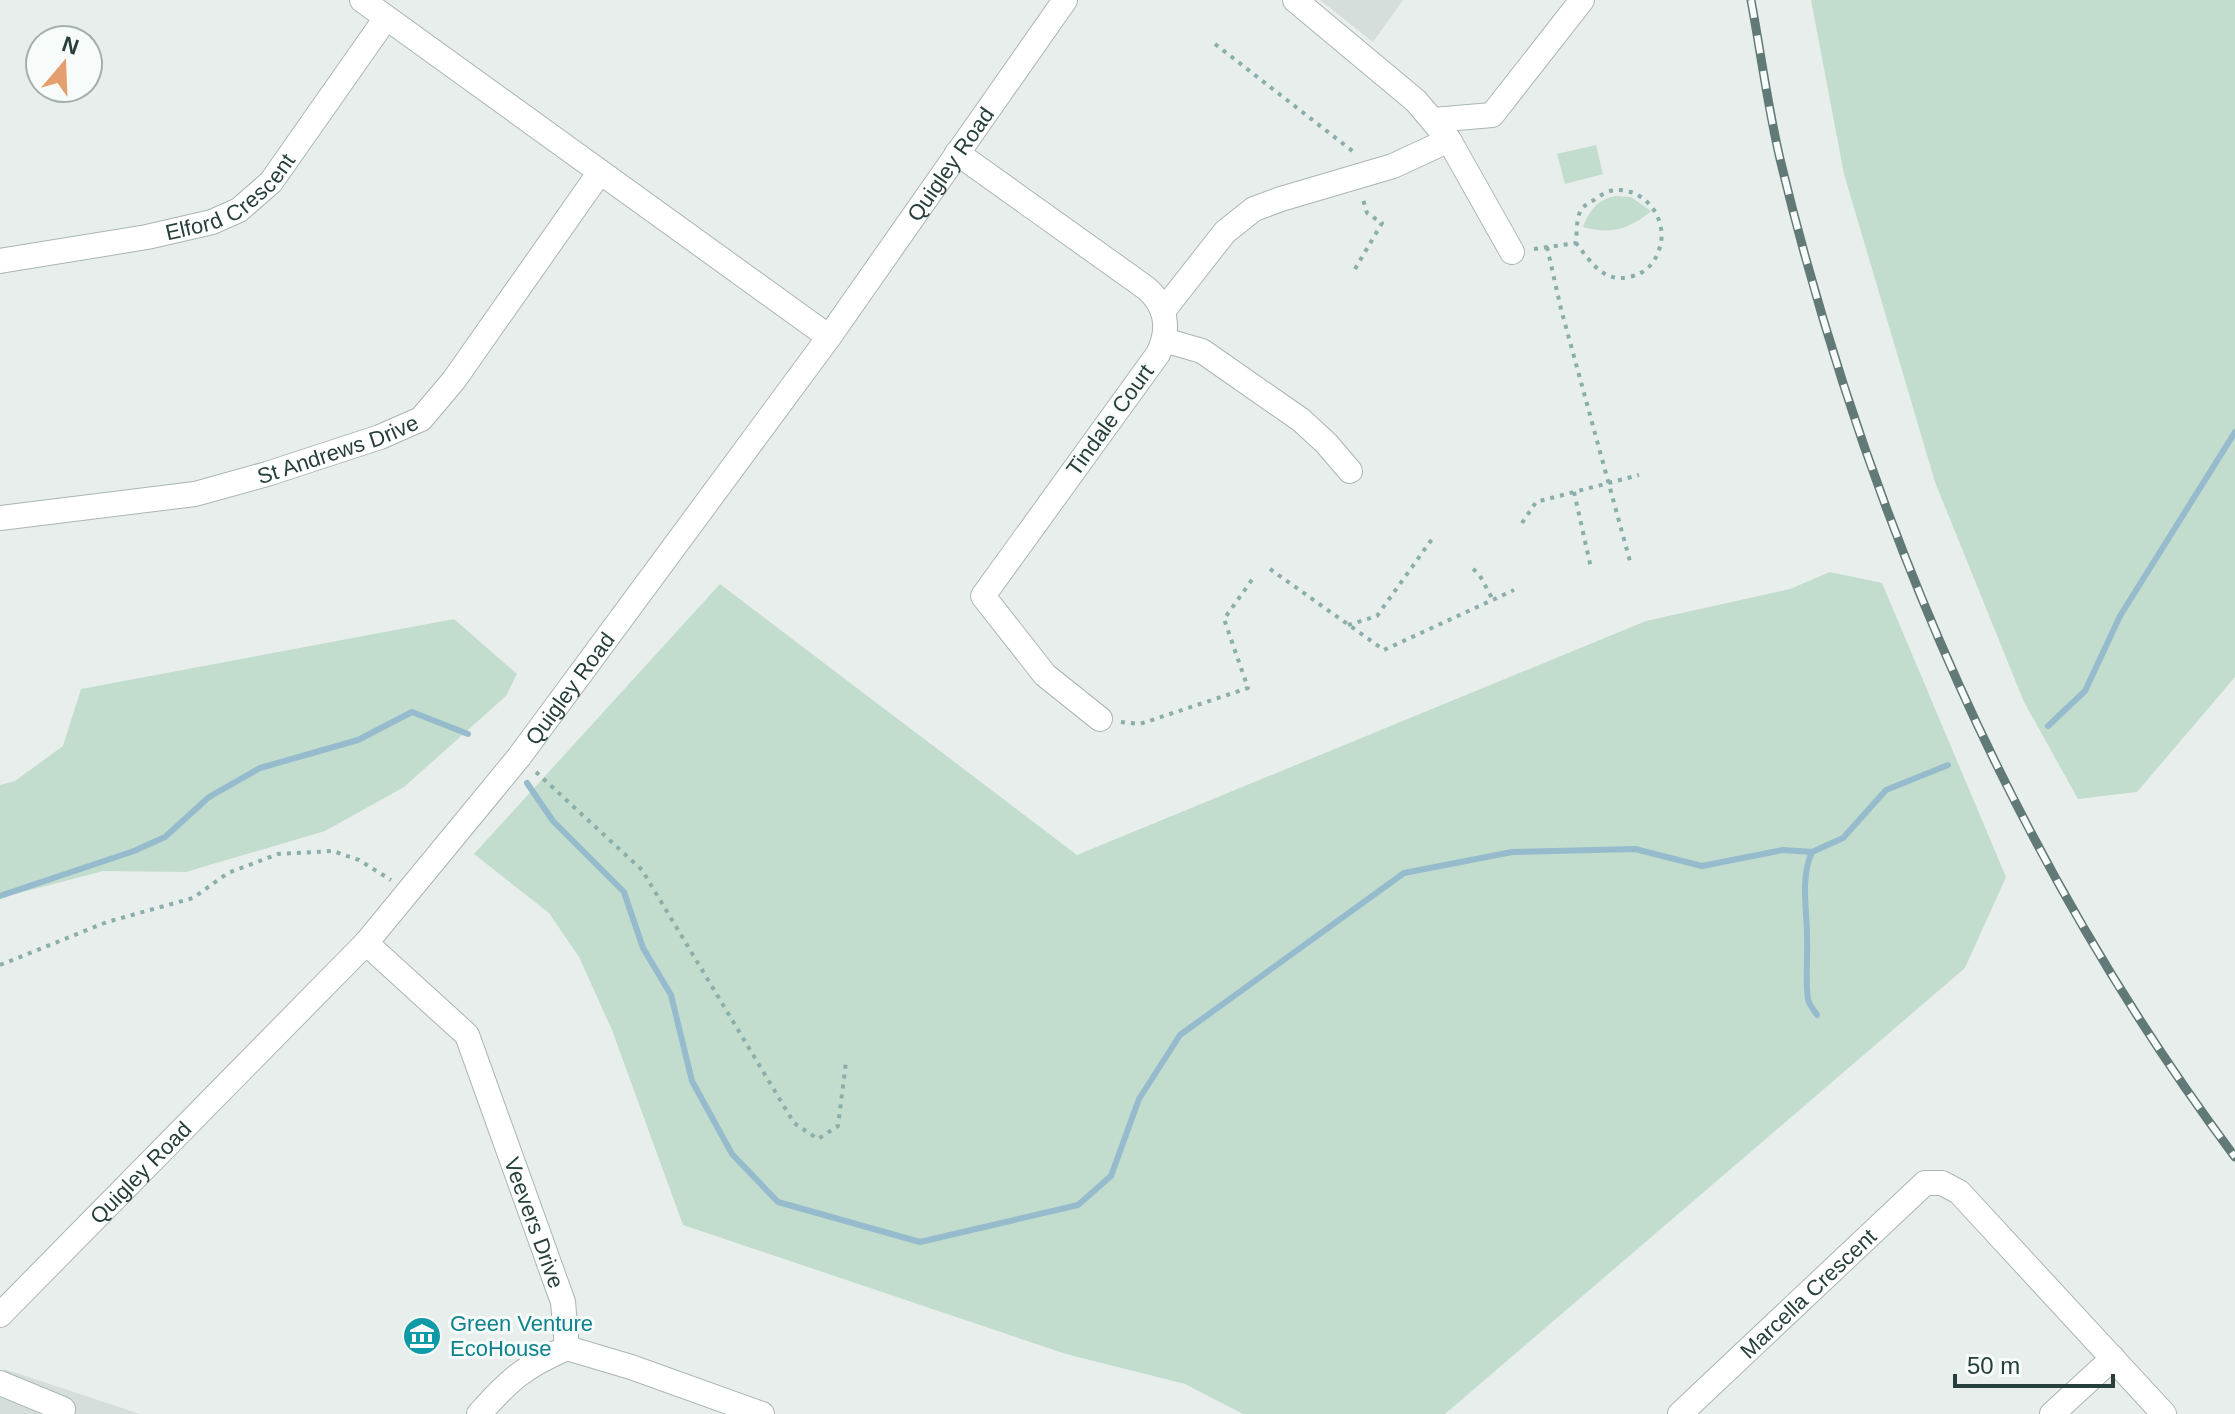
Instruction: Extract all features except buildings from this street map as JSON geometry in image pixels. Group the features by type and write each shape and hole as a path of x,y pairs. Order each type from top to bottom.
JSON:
{"street":[{"path":"362,0 829,337"},
{"name":"Quigley Road","path":"0,1315 366,943 519,757 829,337 1065,0"},
{"path":"1295,0 1407,91 1433,120 1449,140 1512,252"},
{"path":"1433,120 1492,115 1582,0"},
{"name":"Elford Crescent","path":"0,261 147,237 212,222 239,210 271,182 386,18"},
{"path":"957,153 1146,288 1163,311 1225,232 1254,209 1393,166 1449,140"},
{"name":"St Andrews Drive","path":"0,518 195,494 380,437 421,419 454,380 600,172"},
{"name":"Tindale Court","path":"1100,719 1045,675 983,596 1158,354 1166,326 1163,311"},
{"path":"1164,340 1202,351 1301,420 1350,471"},
{"name":"Veevers Drive","path":"366,943 467,1035 563,1302 567,1348"},
{"name":"Marcella Crescent","path":"1680,1414 1925,1183 1942,1183 1959,1192 2113,1358"},
{"path":"479,1414 500,1389 532,1363 567,1348 631,1367 762,1414"},
{"path":"2052,1414 2113,1358 2164,1414"},
{"path":"0,1383 63,1409 62,1414"}],"path":[{"path":"1215,44 1360,157 1365,174"},
{"path":"1610,191 1632,192 1651,205 1661,219 1662,242 1656,258 1642,275 1619,280 1599,272 1576,243 1579,214 1583,207 1610,191"},
{"path":"1355,269 1382,223 1367,213 1363,199"},
{"path":"1512,252 1576,243"},
{"path":"1547,247 1631,565"},
{"path":"1522,523 1536,502 1639,475"},
{"path":"1574,492 1591,568"},
{"path":"1348,625 1377,616 1432,539"},
{"path":"1270,569 1384,650 1514,590"},
{"path":"1473,569 1493,600"},
{"path":"1100,719 1140,724 1248,688 1224,619 1254,577"},
{"path":"519,757 642,870 794,1123 818,1139 838,1126 846,1062"},
{"path":"0,965 107,922 193,898 228,873 278,854 333,851 359,860 408,891"}],"shaded area":[{"path":"1320,0 1403,0 1373,42"},
{"path":"4,1369 140,1414 0,1414 0,1374"}],"green space":[{"path":"1811,0 2235,0 2235,677 2137,792 2078,799 2024,702 1935,482 1844,174"},
{"path":"1596,145 1603,174 1565,184 1557,154"},
{"path":"1615,196 1631,197 1651,211 1619,229 1583,227 1594,207"},
{"path":"1830,572 1882,583 2006,877 1965,968 1445,1414 1243,1414 1185,1384 1066,1354 683,1225 612,1030 579,957 549,913 474,854 720,584 1077,855 1646,621 1790,589"},
{"path":"454,619 517,674 506,696 404,787 325,831 186,872 103,871 0,898 0,785 15,781 63,746 81,689"}],"waterway":[{"path":"2048,726 2085,691 2120,616 2235,432"},
{"path":"0,896 134,851 165,837 209,797 260,768 358,740 412,712 468,734"},
{"path":"527,783 553,821 624,892 643,948 671,995 692,1081 732,1154 778,1202 920,1242 1078,1205 1111,1176 1139,1099 1180,1035 1404,873 1512,852 1635,849 1702,866 1783,850 1812,852 1843,838 1886,790 1948,765"},
{"path":"1812,852 1805,883 1807,983 1809,1001 1817,1015"}],"railway":[{"path":"1751,0 1776,143 1816,295 1857,426 1905,556 1958,683 2018,807 2084,928 2156,1045 2235,1157"}],"place":[{"name":"Green Venture EcoHouse","path":"422,1336"}]}
